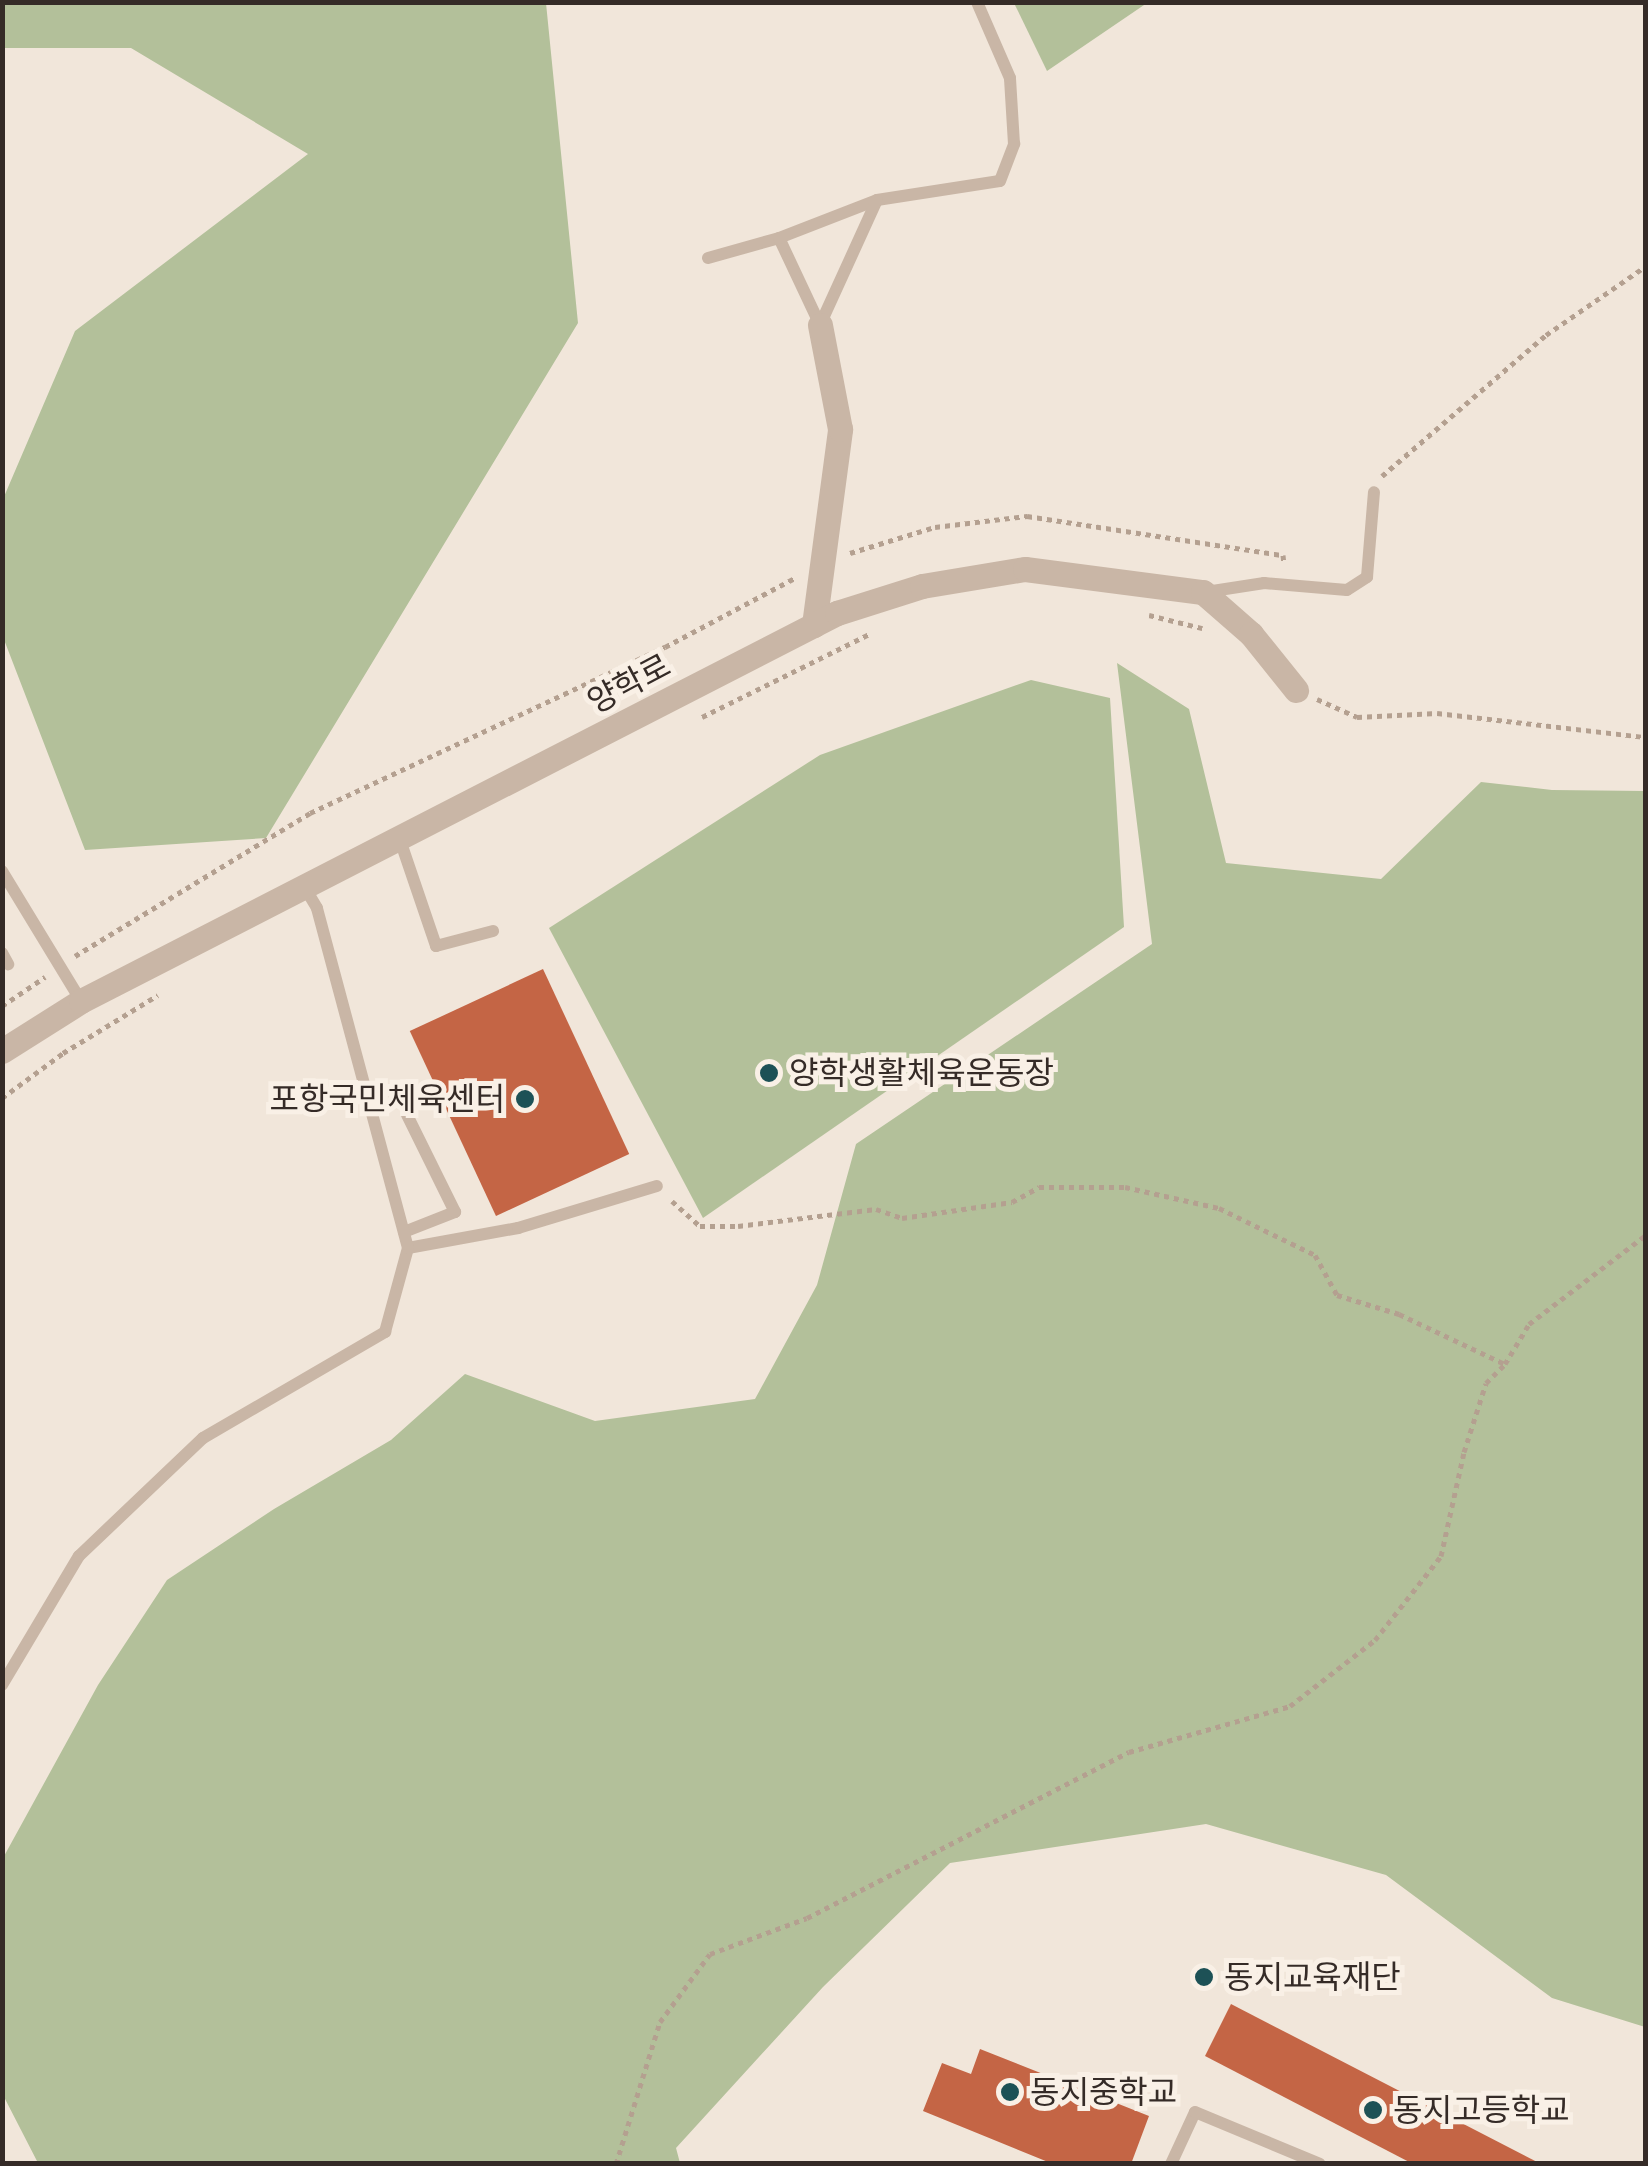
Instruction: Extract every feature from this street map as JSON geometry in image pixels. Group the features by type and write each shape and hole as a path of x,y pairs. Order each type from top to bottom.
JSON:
{"street":[{"path":"814,625 840,428 820,325"},
{"name":"양학로","path":"2,1051 80,1001 838,612 922,586 1024,570 1203,592"},
{"path":"1203,592 1251,634 1296,690"}],"lane":[{"path":"708,258 779,238 877,200 1000,181 1014,144 1010,78 977,2"},
{"path":"820,325 877,200"},
{"path":"779,238 820,325"},
{"path":"1203,592 1264,583 1347,590 1368,577 1374,492"},
{"path":"400,840 436,946 493,931"},
{"path":"2,871 80,1001"},
{"path":"2,1685 80,1556 202,1438 385,1332 408,1248 317,908 303,884"},
{"path":"404,1232 456,1212 406,1115"},
{"path":"408,1248 518,1228 657,1186"},
{"path":"1171,2164 1194,2112 1320,2164"}],"path":[{"path":"1374,492 1384,471 1397,459 1438,431 1546,335 1646,266"},
{"path":"1132,611 1251,634"},
{"path":"696,720 882,628"},
{"path":"1296,690 1357,717 1437,713 1646,737"},
{"path":"2,1098 63,1053 162,993"},
{"path":"657,1186 700,1226 738,1226 876,1209 902,1218 1012,1202 1039,1186 1125,1187 1219,1208 1315,1255 1337,1295 1399,1314 1506,1364"},
{"path":"616,2164 660,2022 710,1954 806,1918 1129,1752 1290,1706 1375,1640 1441,1556 1464,1452 1486,1383 1506,1364 1529,1324 1646,1235"}],"green space":[{"path":"3,2 546,3 578,323 266,838 85,850 3,637 3,499 75,331 308,154 131,48 3,48"},
{"path":"1014,3 1147,3 1047,71"},
{"path":"1117,663 1189,709 1226,863 1381,879 1481,782 1552,790 1645,791 1645,2027 1552,1998 1386,1875 1206,1824 950,1863 823,1987 676,2148 680,2163 38,2163 3,2095 3,1858 98,1685 167,1580 274,1509 391,1440 465,1374 595,1421 755,1399 817,1285 856,1144 1152,944"},
{"name":"양학생활체육운동장","path":"1031,680 1110,698 1124,927 703,1218 549,928 820,755"}],"building":[{"name":"포항국민체육센터","path":"543,969 629,1154 496,1216 410,1031"},
{"name":"동지고등학교","path":"1231,2004 1541,2164 1413,2164 1205,2056"},
{"name":"동지중학교","path":"980,2049 1149,2116 1131,2164 1053,2164 923,2111 942,2063 971,2074"}],"place":[{"name":"양학생활체육운동장","path":"769,1073"},
{"name":"포항국민체육센터","path":"525,1099"},
{"name":"동지교육재단","path":"1204,1977"},
{"name":"동지중학교","path":"1010,2092"},
{"name":"동지고등학교","path":"1373,2110"}]}
